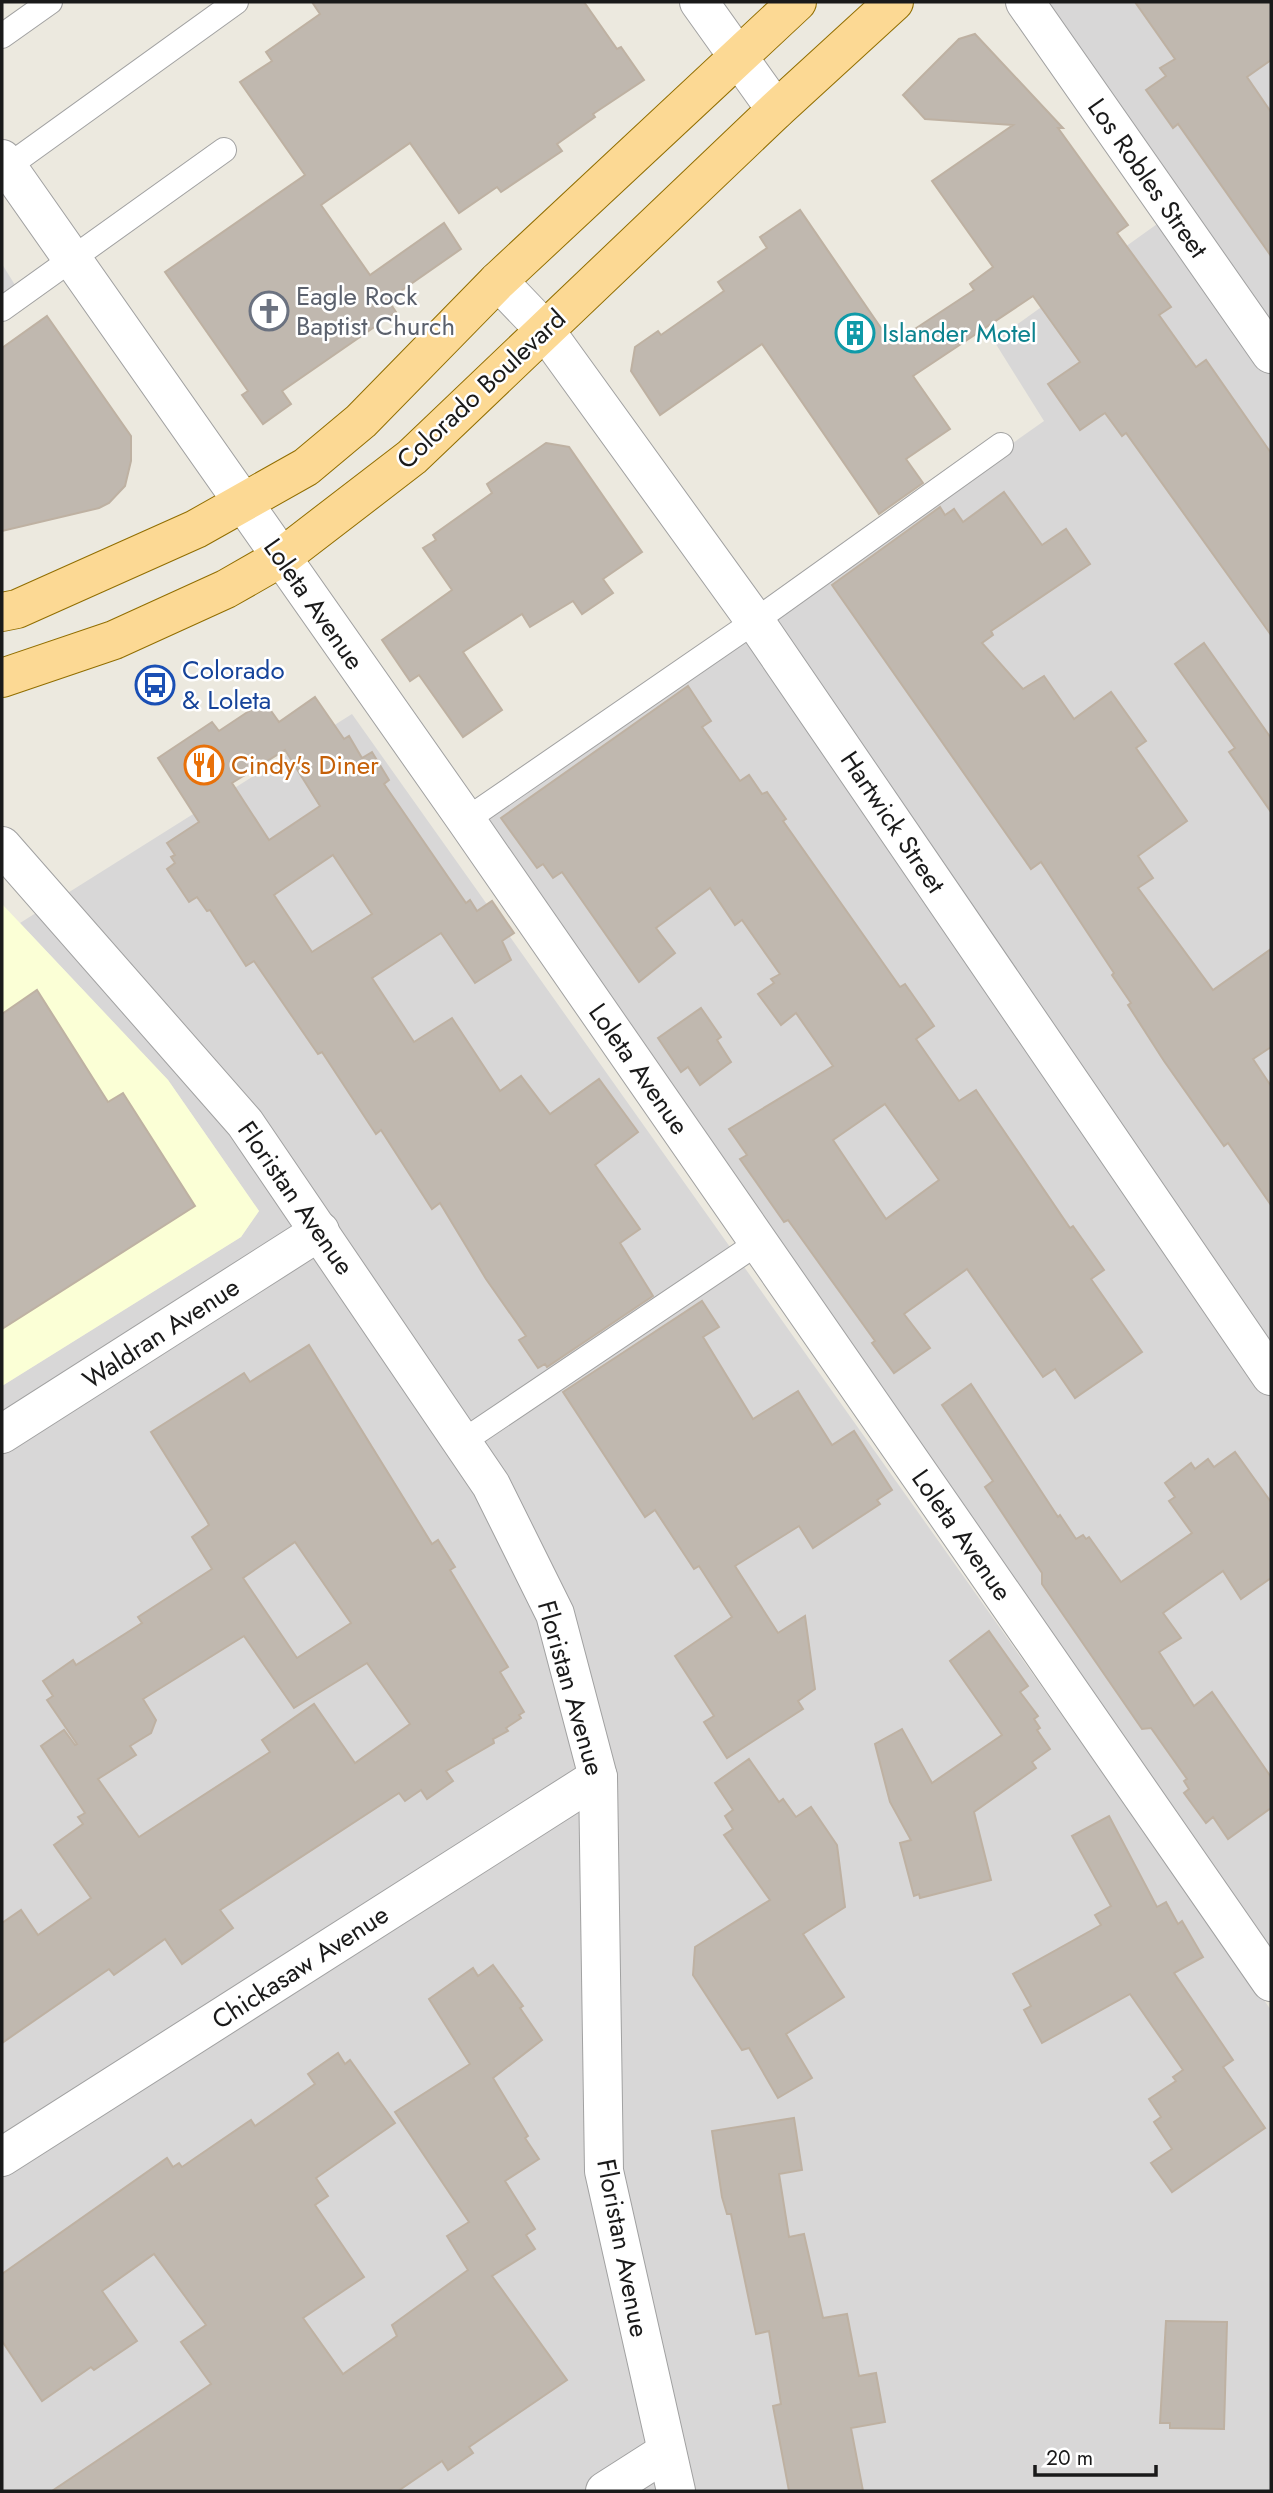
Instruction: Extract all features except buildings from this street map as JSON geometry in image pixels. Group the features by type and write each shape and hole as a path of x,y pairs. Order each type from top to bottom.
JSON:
{"main road":[{"path":"2,612 87,579 245,505 306,467 360,421 498,281 797,2"},
{"name":"Colorado Boulevard","path":"2,678 114,640 226,589 282,558 412,457 544,329 894,2"}],"street":[{"path":"699,2 776,110"},
{"name":"Los Robles Street","path":"1025,2 1271,354"},
{"name":"Loleta Avenue","path":"4,163 466,820 1271,1982"},
{"name":"Hartwick Street","path":"498,281 544,329 755,621 1271,1376"},
{"name":"Floristan Avenue","path":"2,846 245,1123 491,1485 555,1614 598,1777 604,2171 676,2491"},
{"name":"Waldran Avenue","path":"2,1434 320,1231"},
{"name":"Chickasaw Avenue","path":"2,2157 598,1777"},
{"path":"605,2491 666,2452"}],"lane":[{"path":"2,36 50,2"},
{"path":"4,163 236,2"},
{"path":"2,309 225,150"},
{"path":"466,820 755,621 1001,445"},
{"path":"462,1442 759,1242"}],"shaded area":[{"path":"1047,2 1271,2 1271,1948 484,818 1044,421 994,341 1185,204"},
{"path":"2,264 15,285 2,293"},
{"path":"352,714 1271,2010 1271,2491 2,2491 2,1386 241,1237 259,1211 168,1080 20,923"},
{"path":"2,904 168,1080 259,1211 241,1237 2,1386"}],"place":[{"name":"Eagle Rock Baptist Church","path":"269,311"},
{"name":"Islander Motel","path":"855,333"},
{"name":"Colorado & Loleta","path":"155,685"},
{"name":"Cindy's Diner","path":"204,765"}]}
